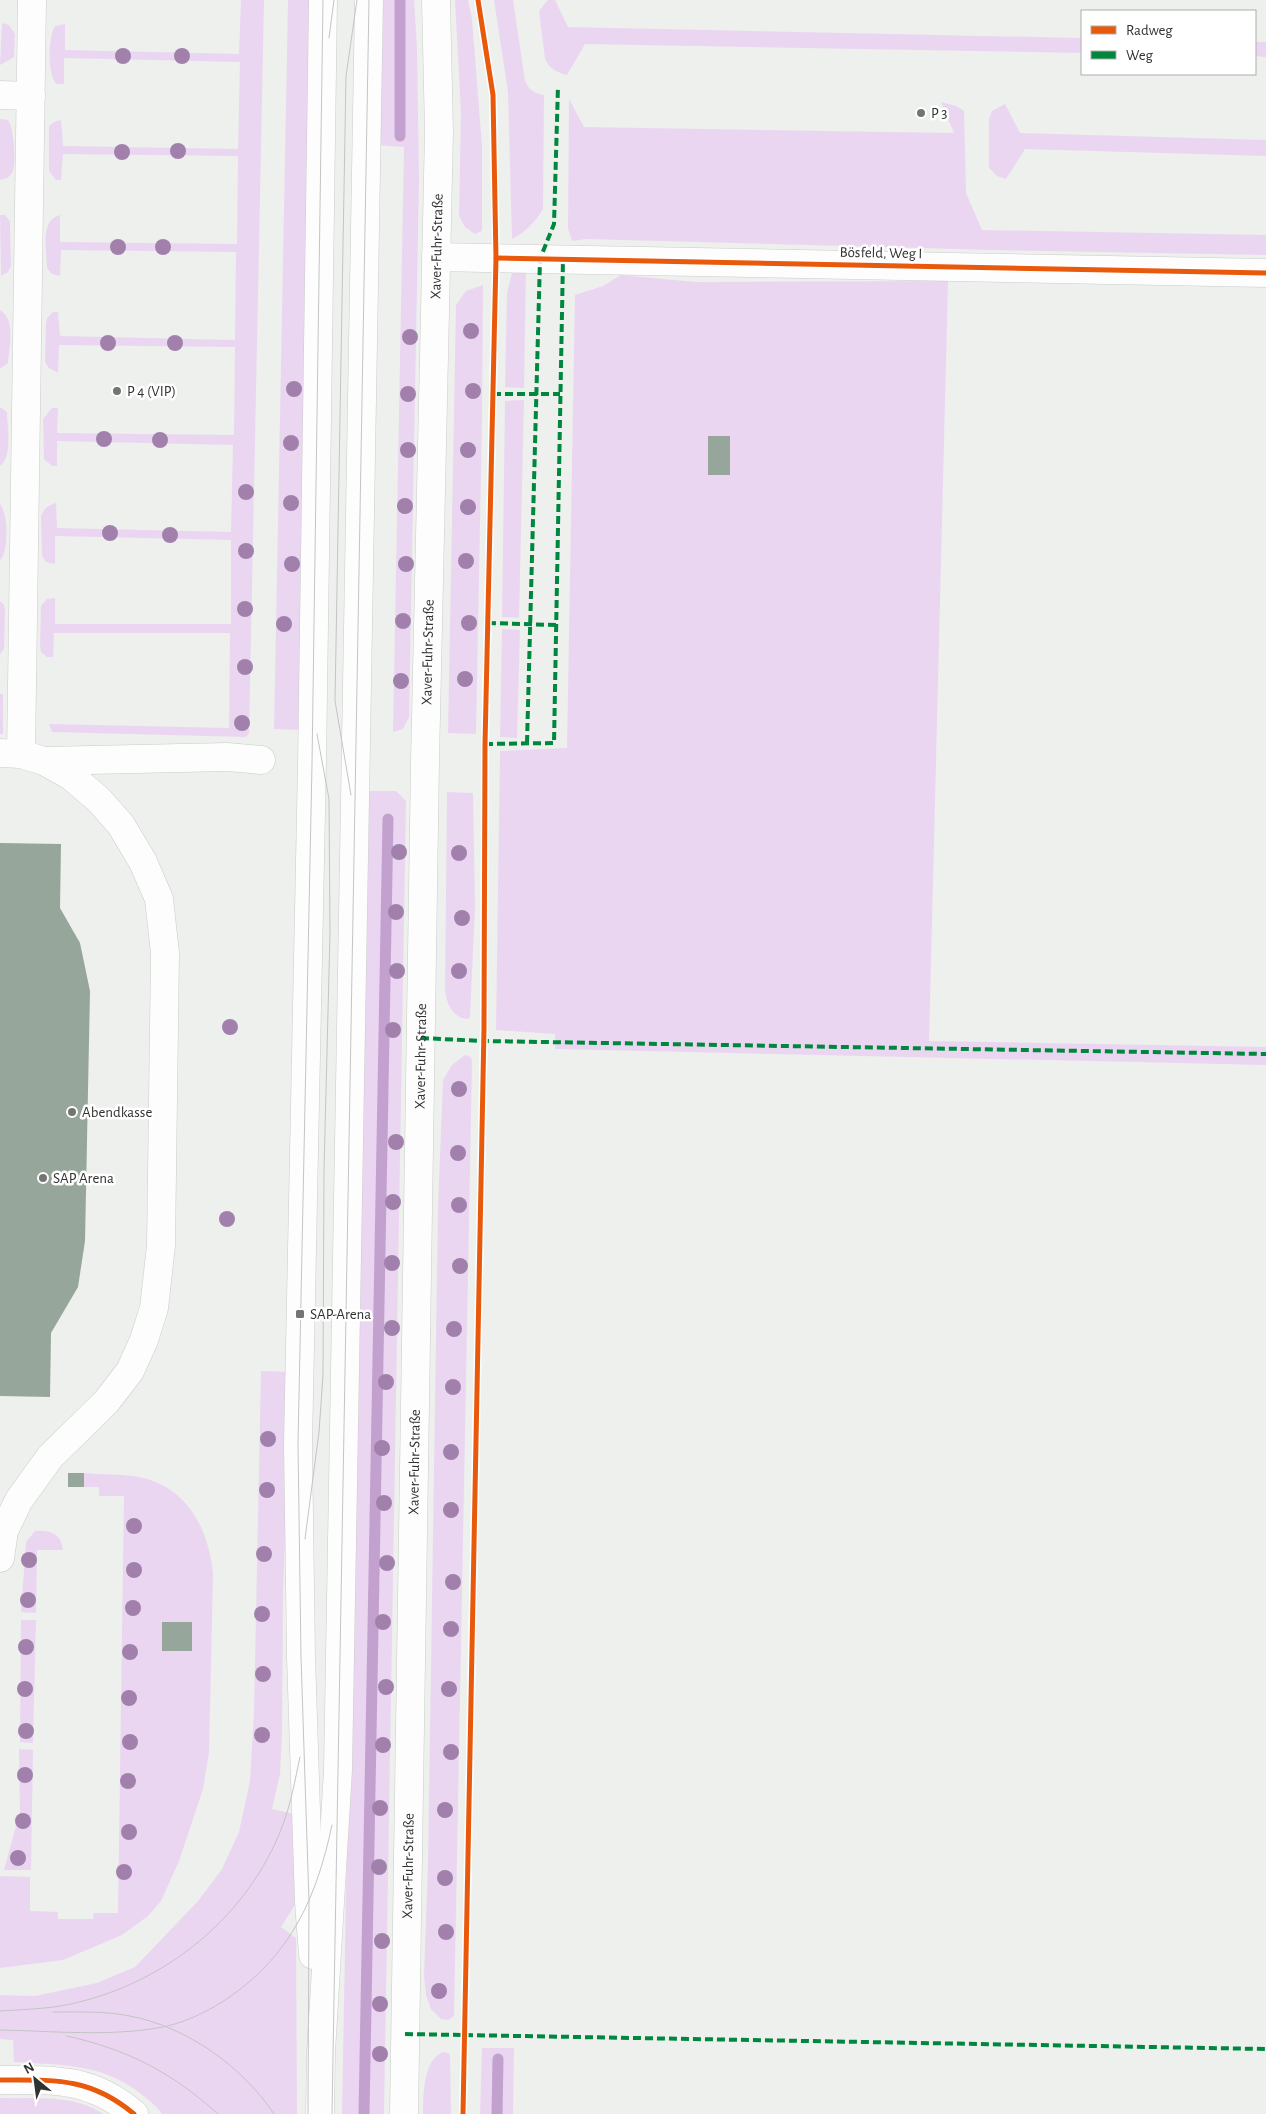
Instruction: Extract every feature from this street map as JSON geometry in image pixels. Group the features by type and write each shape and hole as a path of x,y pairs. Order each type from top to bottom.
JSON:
{"street":[{"path":"22,756 32,0"},
{"path":"321,2052 309,1902 301,1657 298,1444 312,774 323,0"},
{"path":"320,2114 321,2052 338,1770 369,0"},
{"name":"Xaver-Fuhr-Straße","path":"404,2114 425,760 439,132 436,0"},
{"path":"0,95 31,96"},
{"name":"Bösfeld, Weg I","path":"436,257 1266,273"},
{"path":"22,756 227,757 261,760"},
{"path":"0,1558 4,1531 29,1484 50,1457 106,1402 130,1371 144,1340 154,1308 161,1246 165,953 159,899 143,862 121,825 99,800 71,776 22,756"},
{"path":"0,2080 48,2080 74,2083 97,2090 119,2102 134,2114"}],"shaded area":[{"path":"241,0 264,0 249,733 246,737 52,732 49,724 229,728 230,633 54,633 53,657 47,657 41,652 40,644 41,606 47,599 55,598 55,624 231,624 231,540 55,536 55,564 46,562 42,556 41,517 46,508 56,503 57,528 231,532 233,445 57,441 57,466 52,466 44,459 43,419 52,408 58,408 57,433 234,435 235,347 59,345 58,373 49,368 45,362 46,324 47,318 53,312 58,312 60,336 235,340 236,252 61,250 60,276 52,274 47,268 46,237 49,223 53,218 60,215 60,242 237,244 238,156 63,154 61,180 56,180 49,171 49,126 61,120 63,146 238,149 240,62 64,58 64,84 57,84 51,73 51,38 55,26 65,24 65,50 239,54"},
{"path":"288,0 313,0 302,730 274,729"},
{"path":"380,0 414,0 417,48 419,180 409,717 403,729 393,732 404,147 376,145"},
{"path":"455,0 468,0 472,19 482,146 482,231 475,234 465,227 459,216 461,113"},
{"path":"494,0 513,0 525,81 533,91 544,95 543,209 530,226 512,239 508,92"},
{"path":"548,0 555,0 568,27 1081,38 1081,53 585,44 567,75 554,70 545,59 539,11"},
{"path":"2,23 9,25 15,34 14,57 0,65"},
{"path":"1256,42 1266,42 1266,57 1256,56"},
{"path":"569,99 584,127 954,133 941,102 956,106 964,111 966,193 982,230 1266,235 1266,255 586,239 572,241 568,228"},
{"path":"1005,104 1020,133 1266,140 1266,156 1025,149 1006,179 997,176 989,168 989,119 992,111"},
{"path":"0,119 8,120 10,124 14,145 14,160 11,175 0,180"},
{"path":"0,215 5,215 10,221 11,266 8,272 1,276"},
{"path":"526,268 524,388 505,387 507,293 513,269"},
{"path":"621,275 696,282 948,281 929,1041 1266,1047 1266,1065 555,1049 555,1034 496,1030 500,751 567,748 575,295 603,286"},
{"path":"483,285 476,734 448,733 456,305 466,291"},
{"path":"0,310 8,320 10,342 8,363 0,369"},
{"path":"524,400 519,618 502,617 505,401"},
{"path":"0,407 7,412 8,448 7,455 0,466"},
{"path":"0,504 5,515 6,541 3,556 0,560"},
{"path":"0,601 4,605 5,611 4,649 0,654"},
{"path":"502,629 520,630 517,738 500,737"},
{"path":"0,694 3,694 3,734 0,734"},
{"path":"366,791 396,791 406,801 384,2114 342,2114"},
{"path":"447,792 473,793 475,907 470,1017 468,1019 454,1013 447,1000 445,990"},
{"path":"465,1055 471,1057 472,1062 454,2016 448,2020 441,2019 431,2009 426,1995 424,1975 428,1864 438,1207 443,1080 452,1065"},
{"path":"261,1371 292,1372 283,1590 282,1736 280,1774 272,1809 294,1814 298,1900 281,1927 296,1938 297,2114 162,2114 155,2105 140,2093 110,2076 80,2067 14,2062 13,2040 0,2039 0,1995 35,1996 97,1983 135,1967 199,1900 222,1869 239,1832 250,1781 254,1712"},
{"path":"84,1473 134,1476 167,1488 191,1510 206,1539 213,1573 209,1753 203,1789 179,1861 161,1901 148,1916 122,1935 63,1960 0,1968 0,1876 30,1877 30,1911 58,1912 58,1919 93,1919 94,1913 118,1913 124,1496 99,1496 99,1487 84,1487"},
{"path":"35,1531 50,1532 57,1536 63,1550 37,1550 36,1613 21,1612 26,1542"},
{"path":"21,1620 36,1620 33,1743 20,1742"},
{"path":"19,1749 33,1750 31,1870 4,1870 20,1812"},
{"path":"482,2048 514,2048 513,2114 480,2114"},
{"path":"444,2052 450,2054 451,2114 423,2114 424,2088 428,2070 437,2056"},
{"path":"0,2098 67,2100 80,2103 103,2114 0,2114"}],"building":[{"path":"708,436 730,436 730,475 708,475"},
{"name":"SAP Arena","path":"0,843 61,844 60,908 80,943 90,991 85,1241 78,1287 51,1333 50,1397 0,1396"},
{"path":"68,1473 84,1473 84,1487 68,1487"},
{"path":"162,1622 192,1622 192,1651 162,1651"}],"waterway":[{"path":"400,0 400,136"},
{"path":"364,2114 388,819"},
{"path":"497,2114 498,2059"}],"tram line":[{"path":"308,2114 309,1902 301,1657 298,1444 312,764 323,0"},
{"path":"329,38 334,0"},
{"path":"351,795 335,701 346,76 357,0"},
{"path":"332,2114 369,0"},
{"path":"305,1539 319,1432 323,1375 324,1170 330,933 329,799 317,734"},
{"path":"0,2011 63,2006 116,1990 147,1976 176,1959 203,1938 228,1914 250,1887 268,1858 285,1818 300,1757"},
{"path":"0,2030 82,2033 123,2032 163,2027 207,2011 231,1996 252,1979 286,1942 310,1899 326,1851 332,1825"},
{"path":"53,2012 121,2014 151,2021 172,2029 192,2039 229,2065 261,2096 274,2114"},
{"path":"67,2036 110,2048 148,2064 183,2086 218,2114"}],"marked path":[{"path":"527,743 540,259 554,224 558,86"},
{"path":"485,744 554,743 563,259"},
{"path":"493,394 560,394"},
{"path":"488,623 556,625"},
{"path":"421,1038 483,1041 1266,1054"},
{"path":"405,2034 1266,2049"}],"cycle path":[{"path":"463,2114 484,1028 485,744 496,258 493,95 478,0"},
{"path":"496,258 1266,273"},
{"path":"0,2080 55,2081 87,2087 118,2102 134,2114"}],"place":[{"name":"P 3","path":"921,113"},
{"name":"P 4 (VIP)","path":"117,391"},
{"name":"Abendkasse","path":"72,1112"},
{"name":"SAP Arena","path":"43,1178"},
{"name":"SAP-Arena","path":"300,1314"}]}
